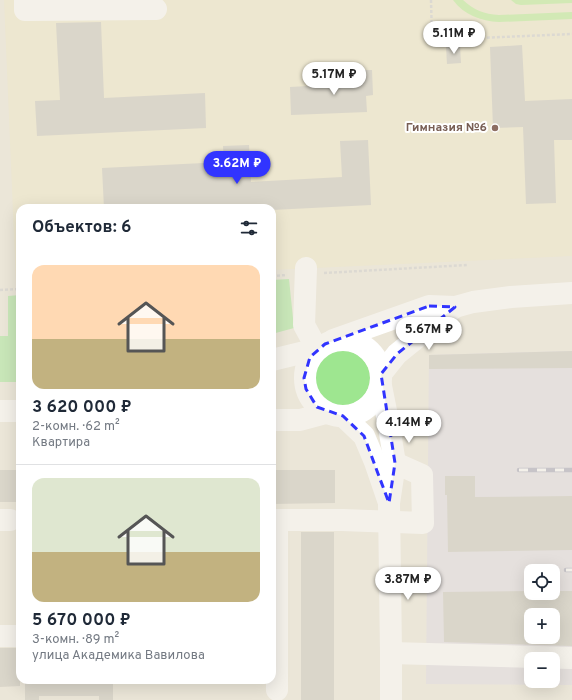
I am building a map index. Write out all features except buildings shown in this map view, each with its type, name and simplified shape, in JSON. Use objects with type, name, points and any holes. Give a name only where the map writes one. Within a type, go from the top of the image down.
[{"type":"street","points":[[24,0],[25,10],[156,9]]},
{"type":"street","points":[[306,271],[304,325],[325,344]]},
{"type":"street","points":[[276,359],[325,344],[429,306],[455,307],[473,302],[511,297],[572,293]]},
{"type":"street","points":[[276,420],[300,420],[334,415],[356,414],[367,408],[376,398],[381,380],[398,354],[455,307]]},
{"type":"street","points":[[389,513],[375,462],[364,436],[334,415],[317,407],[310,398],[306,389],[304,378],[310,357],[325,344],[346,339],[359,343],[370,350],[378,361],[395,463],[389,513],[391,700]]},
{"type":"street","points":[[0,411],[16,411]]},
{"type":"street","points":[[276,520],[342,520],[389,513],[423,523],[422,475],[395,463]]},
{"type":"street","points":[[276,605],[277,690]]},
{"type":"street","points":[[0,636],[16,636]]},
{"type":"street","points":[[391,653],[572,658]]},
{"type":"path","points":[[431,0],[432,40],[572,34]]},
{"type":"path","points":[[276,275],[306,271],[468,265]]},
{"type":"path","points":[[0,290],[16,289]]},
{"type":"highlighted area","points":[[429,306],[455,307],[397,354],[381,374],[395,463],[389,503],[364,436],[343,416],[317,407],[306,389],[304,378],[310,357],[325,344]]},
{"type":"shaded area","points":[[4,0],[572,0],[572,256],[276,270],[276,204],[16,204],[16,284]]},
{"type":"shaded area","points":[[572,351],[572,685],[560,685],[560,652],[524,652],[524,685],[426,684],[429,355]]},
{"type":"green space","points":[[453,0],[463,0],[475,9],[499,15],[572,12],[572,19],[499,22],[479,19],[462,10]]},
{"type":"green space","points":[[511,0],[572,0],[572,3],[521,5],[516,4]]},
{"type":"green space","points":[[289,279],[294,328],[276,333],[276,280]]},
{"type":"green space","points":[[16,295],[16,382],[0,382],[0,336],[8,336],[8,296]]},
{"type":"green space","points":[[342,350],[357,355],[365,363],[370,378],[365,393],[357,401],[342,406],[327,401],[319,393],[314,378],[319,363],[327,355]]},
{"type":"railway","points":[[519,470],[572,470]]},
{"type":"railway","points":[[566,570],[572,570]]},
{"type":"place","name":"Гимназия №6","points":[[495,128]]}]
